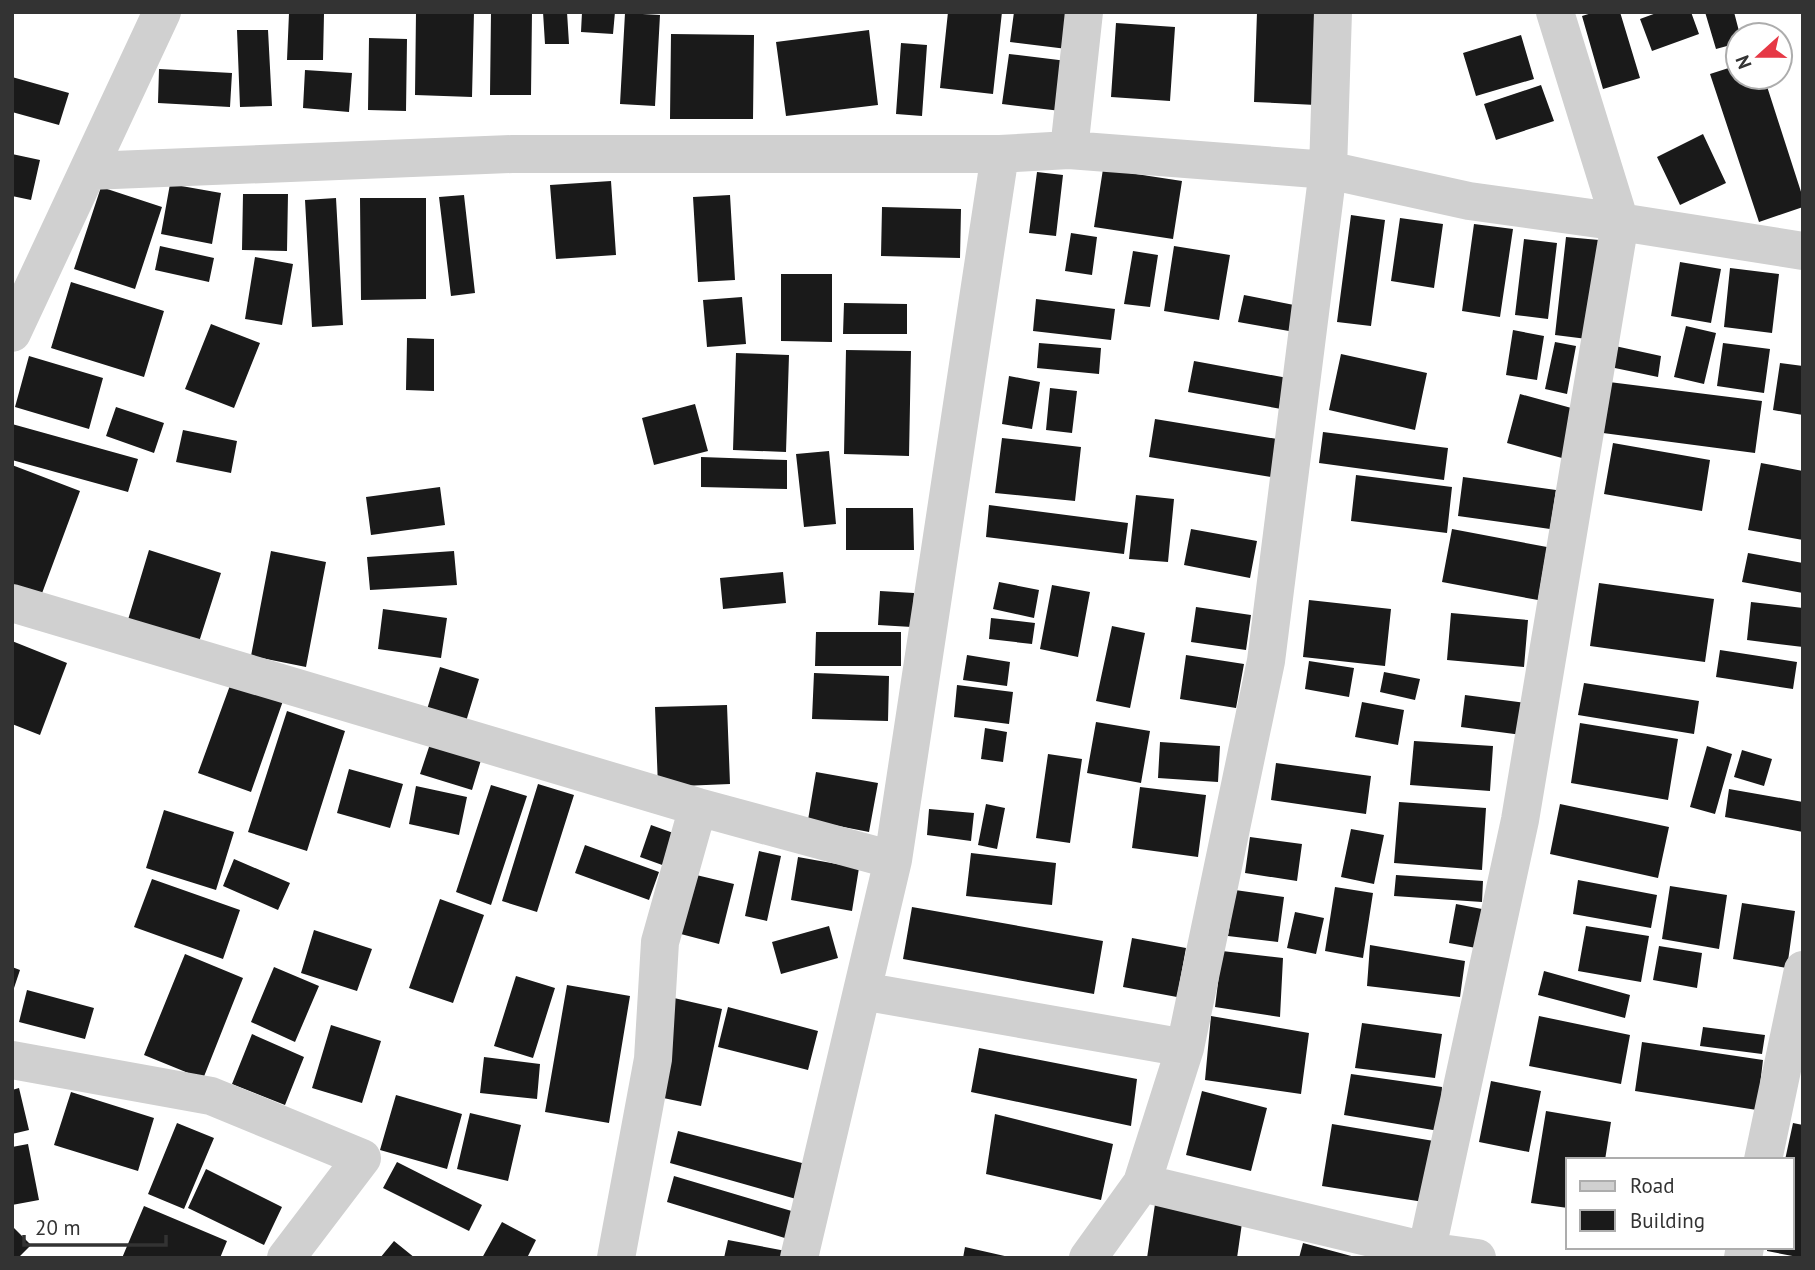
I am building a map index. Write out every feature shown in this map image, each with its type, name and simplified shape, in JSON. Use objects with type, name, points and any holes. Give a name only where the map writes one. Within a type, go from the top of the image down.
[{"type":"street","points":[[12,333],[162,12]]},
{"type":"street","points":[[1069,150],[1084,12]]},
{"type":"street","points":[[1087,1258],[1142,1183],[1185,1048],[1266,661],[1328,170],[1333,12]]},
{"type":"street","points":[[1425,1254],[1520,820],[1620,222],[1555,12]]},
{"type":"street","points":[[89,171],[512,154],[1000,154],[1069,150],[1328,170],[1469,201],[1803,251]]},
{"type":"street","points":[[799,1258],[893,860],[1000,154]]},
{"type":"street","points":[[12,603],[698,807],[893,860]]},
{"type":"street","points":[[617,1258],[653,1059],[660,942],[698,807]]},
{"type":"street","points":[[1763,1158],[1803,970]]},
{"type":"street","points":[[862,991],[1185,1048]]},
{"type":"street","points":[[12,1060],[211,1096],[362,1158],[286,1258]]},
{"type":"street","points":[[1142,1183],[1425,1254],[1477,1258]]},
{"type":"building","points":[[416,12],[474,12],[472,97],[415,95]]},
{"type":"building","points":[[491,12],[532,12],[531,95],[490,95]]},
{"type":"building","points":[[543,12],[567,12],[569,44],[545,44]]},
{"type":"building","points":[[582,12],[615,12],[613,34],[581,32]]},
{"type":"building","points":[[948,12],[1002,12],[993,94],[940,88]]},
{"type":"building","points":[[1014,12],[1072,12],[1067,49],[1010,42]]},
{"type":"building","points":[[1257,12],[1319,12],[1316,105],[1254,102]]},
{"type":"building","points":[[1595,12],[1620,12],[1640,78],[1603,89],[1582,16]]},
{"type":"building","points":[[1659,12],[1691,12],[1699,34],[1652,51],[1640,19]]},
{"type":"building","points":[[1705,12],[1734,12],[1736,21],[1724,21],[1724,47],[1716,49]]},
{"type":"building","points":[[289,13],[324,14],[323,60],[287,60]]},
{"type":"building","points":[[625,13],[660,15],[655,106],[620,104]]},
{"type":"building","points":[[1116,23],[1175,27],[1170,101],[1111,97]]},
{"type":"building","points":[[237,30],[268,30],[272,106],[240,107]]},
{"type":"building","points":[[869,30],[878,105],[786,116],[776,42]]},
{"type":"building","points":[[671,34],[754,35],[753,119],[670,119]]},
{"type":"building","points":[[1521,35],[1534,79],[1476,96],[1463,53]]},
{"type":"building","points":[[369,38],[407,39],[406,111],[368,110]]},
{"type":"building","points":[[901,43],[927,45],[922,116],[896,114]]},
{"type":"building","points":[[1009,54],[1067,61],[1061,111],[1002,104]]},
{"type":"building","points":[[159,69],[232,73],[230,107],[158,103]]},
{"type":"building","points":[[305,70],[352,73],[349,112],[303,108]]},
{"type":"building","points":[[1724,70],[1724,91],[1769,91],[1803,198],[1803,207],[1759,222],[1710,74]]},
{"type":"building","points":[[12,77],[69,93],[59,125],[12,112]]},
{"type":"building","points":[[1541,85],[1554,121],[1496,140],[1484,104]]},
{"type":"building","points":[[1703,134],[1726,183],[1680,205],[1657,157]]},
{"type":"building","points":[[12,154],[40,160],[31,200],[12,196]]},
{"type":"building","points":[[1103,169],[1182,181],[1173,239],[1094,227]]},
{"type":"building","points":[[1037,172],[1063,175],[1056,236],[1029,233]]},
{"type":"building","points":[[611,181],[616,255],[556,259],[550,185]]},
{"type":"building","points":[[170,184],[221,193],[212,244],[161,234]]},
{"type":"building","points":[[101,187],[162,207],[135,289],[74,269]]},
{"type":"building","points":[[243,194],[288,194],[287,251],[242,250]]},
{"type":"building","points":[[464,195],[475,293],[451,296],[439,197]]},
{"type":"building","points":[[730,195],[735,280],[698,282],[693,197]]},
{"type":"building","points":[[336,198],[343,325],[312,327],[305,200]]},
{"type":"building","points":[[360,198],[426,198],[426,299],[361,300]]},
{"type":"building","points":[[882,207],[961,209],[960,258],[881,256]]},
{"type":"building","points":[[1351,215],[1385,220],[1371,326],[1337,322]]},
{"type":"building","points":[[1400,218],[1443,224],[1434,288],[1391,281]]},
{"type":"building","points":[[1474,224],[1513,229],[1500,317],[1462,311]]},
{"type":"building","points":[[1071,233],[1097,237],[1092,275],[1065,271]]},
{"type":"building","points":[[1566,237],[1599,240],[1587,339],[1555,335]]},
{"type":"building","points":[[1524,239],[1557,243],[1548,319],[1515,315]]},
{"type":"building","points":[[160,246],[214,258],[209,282],[155,270]]},
{"type":"building","points":[[1174,246],[1230,255],[1219,320],[1164,311]]},
{"type":"building","points":[[1133,251],[1158,255],[1150,307],[1124,304]]},
{"type":"building","points":[[255,257],[293,264],[282,325],[245,319]]},
{"type":"building","points":[[1680,262],[1721,269],[1711,323],[1671,316]]},
{"type":"building","points":[[1730,268],[1779,274],[1772,333],[1724,327]]},
{"type":"building","points":[[781,274],[832,274],[832,342],[781,341]]},
{"type":"building","points":[[71,282],[164,311],[144,377],[51,348]]},
{"type":"building","points":[[1244,295],[1294,305],[1289,331],[1238,322]]},
{"type":"building","points":[[742,297],[746,344],[707,347],[703,300]]},
{"type":"building","points":[[1036,299],[1115,309],[1111,340],[1033,331]]},
{"type":"building","points":[[844,303],[907,304],[907,334],[843,334]]},
{"type":"building","points":[[211,324],[260,343],[234,408],[185,389]]},
{"type":"building","points":[[1686,326],[1716,333],[1704,384],[1674,377]]},
{"type":"building","points":[[1513,330],[1544,336],[1537,380],[1506,375]]},
{"type":"building","points":[[407,338],[434,339],[434,391],[406,390]]},
{"type":"building","points":[[1555,342],[1576,346],[1567,394],[1545,389]]},
{"type":"building","points":[[1039,343],[1101,348],[1099,374],[1037,368]]},
{"type":"building","points":[[1723,343],[1770,349],[1764,393],[1717,386]]},
{"type":"building","points":[[1615,346],[1661,356],[1658,377],[1610,367]]},
{"type":"building","points":[[846,350],[911,351],[909,456],[844,454]]},
{"type":"building","points":[[736,353],[789,355],[786,452],[733,450]]},
{"type":"building","points":[[1341,354],[1427,373],[1415,430],[1329,410]]},
{"type":"building","points":[[29,356],[103,378],[89,429],[15,407]]},
{"type":"building","points":[[1194,361],[1293,379],[1287,410],[1188,392]]},
{"type":"building","points":[[1780,363],[1803,366],[1803,415],[1773,410]]},
{"type":"building","points":[[1009,376],[1040,382],[1032,429],[1002,424]]},
{"type":"building","points":[[1609,382],[1762,401],[1755,453],[1603,433]]},
{"type":"building","points":[[1050,388],[1077,391],[1072,433],[1046,430]]},
{"type":"building","points":[[1520,394],[1575,409],[1562,458],[1507,443]]},
{"type":"building","points":[[695,404],[708,451],[654,465],[642,418]]},
{"type":"building","points":[[116,407],[164,423],[154,453],[106,436]]},
{"type":"building","points":[[1155,419],[1277,439],[1271,477],[1149,457]]},
{"type":"building","points":[[12,424],[138,459],[128,492],[12,460]]},
{"type":"building","points":[[183,430],[237,441],[231,473],[176,462]]},
{"type":"building","points":[[1323,432],[1448,448],[1444,480],[1319,463]]},
{"type":"building","points":[[1002,438],[1081,447],[1075,501],[995,493]]},
{"type":"building","points":[[1613,443],[1710,460],[1702,511],[1604,494]]},
{"type":"building","points":[[829,451],[836,524],[804,527],[796,454]]},
{"type":"building","points":[[701,457],[787,460],[787,489],[701,487]]},
{"type":"building","points":[[1761,463],[1803,471],[1803,540],[1748,530]]},
{"type":"building","points":[[12,465],[80,491],[41,596],[12,585]]},
{"type":"building","points":[[1356,475],[1452,487],[1447,533],[1351,521]]},
{"type":"building","points":[[1463,477],[1556,490],[1550,529],[1458,516]]},
{"type":"building","points":[[440,487],[445,525],[371,535],[366,497]]},
{"type":"building","points":[[1136,495],[1174,499],[1168,562],[1129,559]]},
{"type":"building","points":[[989,505],[1128,523],[1124,554],[986,537]]},
{"type":"building","points":[[846,508],[913,508],[914,550],[846,550]]},
{"type":"building","points":[[1191,529],[1257,541],[1250,578],[1184,565]]},
{"type":"building","points":[[1452,529],[1547,547],[1538,600],[1442,582]]},
{"type":"building","points":[[149,550],[221,573],[198,645],[127,623]]},
{"type":"building","points":[[271,551],[326,562],[306,667],[251,656]]},
{"type":"building","points":[[454,551],[457,585],[370,590],[367,557]]},
{"type":"building","points":[[1748,553],[1803,563],[1803,593],[1742,582]]},
{"type":"building","points":[[783,572],[786,603],[723,609],[720,578]]},
{"type":"building","points":[[999,582],[1039,590],[1034,618],[993,609]]},
{"type":"building","points":[[1599,583],[1714,599],[1705,662],[1590,646]]},
{"type":"building","points":[[1052,585],[1090,592],[1078,657],[1040,649]]},
{"type":"building","points":[[880,591],[914,593],[912,627],[878,625]]},
{"type":"building","points":[[1309,600],[1391,609],[1385,666],[1303,657]]},
{"type":"building","points":[[1751,602],[1803,608],[1803,647],[1747,640]]},
{"type":"building","points":[[1196,607],[1251,615],[1246,650],[1191,642]]},
{"type":"building","points":[[383,609],[447,618],[441,658],[378,649]]},
{"type":"building","points":[[1451,613],[1528,620],[1524,667],[1447,660]]},
{"type":"building","points":[[991,618],[1035,623],[1032,644],[989,639]]},
{"type":"building","points":[[1112,626],[1145,633],[1130,708],[1096,701]]},
{"type":"building","points":[[816,632],[901,632],[901,666],[815,666]]},
{"type":"building","points":[[12,641],[67,663],[40,735],[12,724]]},
{"type":"building","points":[[1720,650],[1797,662],[1793,689],[1716,677]]},
{"type":"building","points":[[967,655],[1010,662],[1007,686],[963,680]]},
{"type":"building","points":[[1186,655],[1244,664],[1236,708],[1180,699]]},
{"type":"building","points":[[1309,661],[1354,668],[1349,697],[1305,689]]},
{"type":"building","points":[[440,667],[479,679],[464,728],[425,716]]},
{"type":"building","points":[[1384,672],[1420,679],[1415,700],[1380,692]]},
{"type":"building","points":[[814,673],[889,676],[888,721],[812,719]]},
{"type":"building","points":[[232,680],[284,698],[251,792],[198,773]]},
{"type":"building","points":[[1584,683],[1699,701],[1694,734],[1578,715]]},
{"type":"building","points":[[957,685],[1013,692],[1009,724],[954,717]]},
{"type":"building","points":[[1465,695],[1526,703],[1522,735],[1461,727]]},
{"type":"building","points":[[1362,702],[1404,710],[1398,745],[1355,737]]},
{"type":"building","points":[[727,705],[730,784],[658,787],[655,707]]},
{"type":"building","points":[[287,711],[345,731],[307,851],[248,832]]},
{"type":"building","points":[[1096,722],[1150,731],[1141,783],[1087,773]]},
{"type":"building","points":[[1580,723],[1678,739],[1668,800],[1571,783]]},
{"type":"building","points":[[985,728],[1007,732],[1003,762],[981,759]]},
{"type":"building","points":[[1414,741],[1493,746],[1490,791],[1410,785]]},
{"type":"building","points":[[1160,742],[1220,746],[1218,782],[1158,778]]},
{"type":"building","points":[[430,744],[481,760],[472,790],[420,774]]},
{"type":"building","points":[[1707,746],[1732,754],[1715,814],[1690,807]]},
{"type":"building","points":[[1742,750],[1772,759],[1764,786],[1734,777]]},
{"type":"building","points":[[1048,754],[1082,759],[1070,843],[1036,838]]},
{"type":"building","points":[[1276,763],[1371,776],[1366,814],[1271,800]]},
{"type":"building","points":[[349,769],[403,784],[390,828],[337,813]]},
{"type":"building","points":[[816,772],[878,783],[869,832],[808,820]]},
{"type":"building","points":[[538,784],[574,795],[537,912],[502,901]]},
{"type":"building","points":[[491,785],[527,796],[491,905],[456,892]]},
{"type":"building","points":[[416,786],[467,797],[459,835],[409,824]]},
{"type":"building","points":[[1140,787],[1206,795],[1198,857],[1132,848]]},
{"type":"building","points":[[1729,789],[1803,802],[1803,832],[1725,817]]},
{"type":"building","points":[[1399,802],[1486,808],[1482,870],[1394,863]]},
{"type":"building","points":[[986,804],[1005,808],[997,849],[978,845]]},
{"type":"building","points":[[1560,804],[1669,827],[1658,878],[1550,854]]},
{"type":"building","points":[[929,809],[974,813],[971,841],[927,835]]},
{"type":"building","points":[[164,810],[234,832],[216,890],[146,868]]},
{"type":"building","points":[[651,825],[676,834],[665,866],[640,857]]},
{"type":"building","points":[[1351,829],[1384,835],[1374,884],[1341,877]]},
{"type":"building","points":[[1250,837],[1302,844],[1297,881],[1245,873]]},
{"type":"building","points":[[585,845],[659,872],[649,900],[575,873]]},
{"type":"building","points":[[759,851],[781,856],[767,921],[745,916]]},
{"type":"building","points":[[971,853],[1056,863],[1052,905],[966,896]]},
{"type":"building","points":[[798,857],[859,868],[852,911],[791,900]]},
{"type":"building","points":[[234,859],[290,883],[278,910],[223,886]]},
{"type":"building","points":[[692,874],[734,884],[719,944],[677,933]]},
{"type":"building","points":[[1396,875],[1483,881],[1482,902],[1394,896]]},
{"type":"building","points":[[152,879],[240,910],[223,959],[134,927]]},
{"type":"building","points":[[1578,880],[1657,895],[1651,928],[1573,914]]},
{"type":"building","points":[[1670,886],[1727,895],[1719,949],[1662,939]]},
{"type":"building","points":[[1335,887],[1373,893],[1363,958],[1325,951]]},
{"type":"building","points":[[1235,890],[1284,897],[1278,942],[1228,936]]},
{"type":"building","points":[[440,899],[484,915],[453,1003],[409,988]]},
{"type":"building","points":[[1742,903],[1795,911],[1787,968],[1733,959]]},
{"type":"building","points":[[1456,904],[1482,909],[1476,948],[1449,943]]},
{"type":"building","points":[[912,907],[1103,941],[1094,994],[903,959]]},
{"type":"building","points":[[1295,912],[1324,918],[1316,954],[1287,948]]},
{"type":"building","points":[[829,926],[838,958],[781,974],[772,942]]},
{"type":"building","points":[[1586,926],[1649,936],[1641,982],[1578,971]]},
{"type":"building","points":[[314,930],[372,949],[357,991],[301,973]]},
{"type":"building","points":[[1132,938],[1186,948],[1177,997],[1123,987]]},
{"type":"building","points":[[1370,945],[1465,961],[1460,997],[1367,986]]},
{"type":"building","points":[[1659,946],[1702,953],[1697,988],[1653,980]]},
{"type":"building","points":[[1222,951],[1283,958],[1280,1017],[1215,1007]]},
{"type":"building","points":[[185,954],[243,978],[203,1079],[144,1055]]},
{"type":"building","points":[[12,967],[20,970],[13,991],[12,991]]},
{"type":"building","points":[[274,967],[319,986],[295,1042],[251,1022]]},
{"type":"building","points":[[1544,971],[1630,995],[1625,1018],[1538,995]]},
{"type":"building","points":[[516,976],[555,988],[533,1058],[494,1046]]},
{"type":"building","points":[[567,985],[630,996],[609,1123],[545,1112]]},
{"type":"building","points":[[27,990],[94,1008],[85,1039],[19,1022]]},
{"type":"building","points":[[674,998],[722,1009],[701,1106],[654,1096]]},
{"type":"building","points":[[728,1007],[818,1031],[808,1070],[718,1047]]},
{"type":"building","points":[[1211,1016],[1309,1033],[1301,1094],[1205,1080]]},
{"type":"building","points":[[1539,1016],[1630,1035],[1621,1084],[1529,1066]]},
{"type":"building","points":[[1362,1023],[1442,1034],[1435,1078],[1355,1068]]},
{"type":"building","points":[[331,1025],[381,1041],[362,1103],[312,1088]]},
{"type":"building","points":[[1703,1027],[1765,1035],[1762,1054],[1700,1046]]},
{"type":"building","points":[[252,1034],[304,1057],[285,1105],[232,1084]]},
{"type":"building","points":[[1642,1042],[1763,1060],[1757,1110],[1635,1091]]},
{"type":"building","points":[[979,1048],[1137,1079],[1131,1126],[971,1092]]},
{"type":"building","points":[[484,1057],[540,1064],[537,1099],[480,1093]]},
{"type":"building","points":[[1351,1074],[1442,1087],[1439,1131],[1344,1115]]},
{"type":"building","points":[[1491,1081],[1541,1091],[1529,1152],[1479,1142]]},
{"type":"building","points":[[19,1088],[29,1130],[12,1134],[12,1090]]},
{"type":"building","points":[[1202,1091],[1267,1108],[1251,1171],[1186,1155]]},
{"type":"building","points":[[71,1092],[154,1118],[138,1171],[54,1145]]},
{"type":"building","points":[[396,1095],[462,1114],[447,1169],[380,1150]]},
{"type":"building","points":[[1546,1111],[1611,1122],[1605,1158],[1566,1158],[1566,1208],[1531,1203]]},
{"type":"building","points":[[470,1113],[521,1125],[508,1181],[457,1169]]},
{"type":"building","points":[[995,1114],[1113,1144],[1101,1200],[986,1174]]},
{"type":"building","points":[[177,1123],[214,1138],[184,1209],[148,1194]]},
{"type":"building","points":[[1793,1123],[1803,1125],[1803,1258],[1767,1251],[1794,1249],[1794,1158],[1785,1158]]},
{"type":"building","points":[[1332,1124],[1440,1142],[1430,1203],[1322,1186]]},
{"type":"building","points":[[678,1131],[802,1163],[796,1199],[670,1163]]},
{"type":"building","points":[[28,1144],[39,1200],[12,1205],[12,1147]]},
{"type":"building","points":[[397,1162],[482,1205],[469,1231],[383,1188]]},
{"type":"building","points":[[206,1169],[282,1207],[264,1245],[188,1208]]},
{"type":"building","points":[[674,1176],[795,1212],[788,1239],[667,1202]]},
{"type":"building","points":[[1155,1204],[1243,1216],[1237,1258],[1147,1258]]},
{"type":"building","points":[[144,1206],[227,1241],[220,1258],[122,1258]]},
{"type":"building","points":[[502,1222],[536,1240],[527,1258],[482,1258]]},
{"type":"building","points":[[12,1226],[31,1245],[18,1258],[12,1258]]},
{"type":"building","points":[[728,1240],[786,1251],[785,1258],[724,1258]]},
{"type":"building","points":[[394,1241],[415,1258],[380,1258]]},
{"type":"building","points":[[1303,1243],[1355,1257],[1355,1258],[1299,1258]]},
{"type":"building","points":[[965,1247],[1009,1257],[1009,1258],[963,1258]]}]
